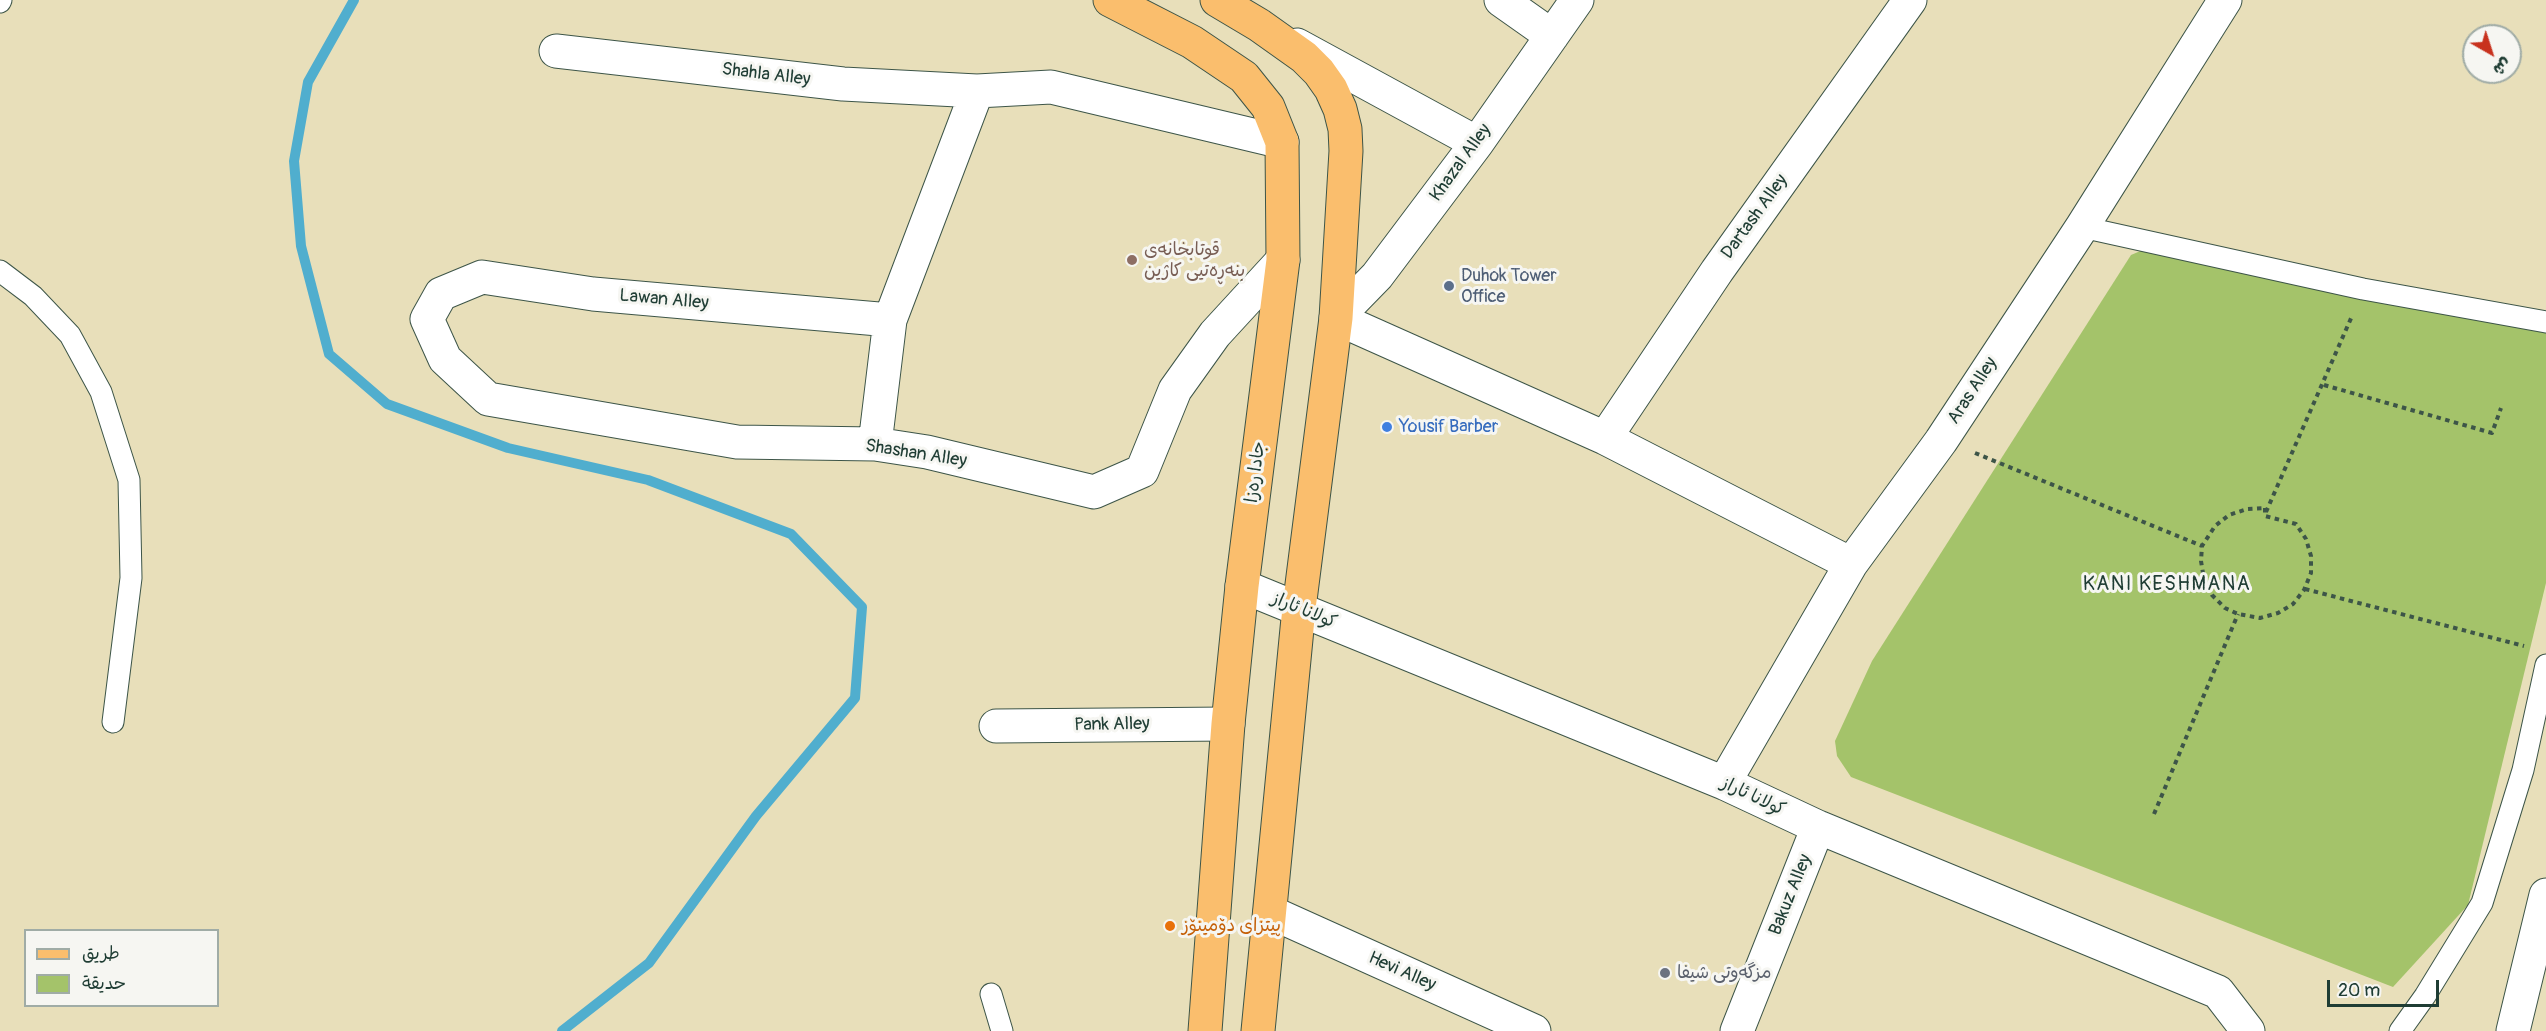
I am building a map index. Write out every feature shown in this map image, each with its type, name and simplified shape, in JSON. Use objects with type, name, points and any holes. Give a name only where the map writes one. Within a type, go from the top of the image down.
[{"type":"main road","name":"جادا ره‌زا","points":[[1110,0],[1192,42],[1244,77],[1268,107],[1282,142],[1283,260],[1242,586],[1228,724],[1205,1031]]},
{"type":"main road","points":[[1217,0],[1304,57],[1319,72],[1331,89],[1340,109],[1345,129],[1346,151],[1336,318],[1299,608],[1258,1031]]},
{"type":"street","points":[[1501,0],[1552,36]]},
{"type":"street","name":"Khazal Alley","points":[[1336,318],[1377,276],[1477,143],[1577,0]]},
{"type":"street","name":"Dartash Alley","points":[[1605,438],[1717,271],[1910,0]]},
{"type":"street","name":"Aras Alley","points":[[1724,783],[1851,564],[1941,441],[2082,227],[2225,0]]},
{"type":"street","points":[[1252,21],[1477,143]]},
{"type":"street","name":"Shahla Alley","points":[[556,51],[843,84],[977,91],[1051,87],[1282,142]]},
{"type":"street","points":[[875,444],[890,320],[977,91]]},
{"type":"street","name":"Shashan Alley","points":[[441,294],[427,319],[445,359],[488,399],[737,442],[875,444],[927,452],[1094,492],[1142,471],[1175,390],[1215,333],[1283,260]]},
{"type":"street","name":"Lawan Alley","points":[[441,294],[482,277],[593,294],[890,320]]},
{"type":"street","points":[[1336,318],[1605,438],[1851,564]]},
{"type":"street","name":"کولانا ئاراز","points":[[1242,586],[1724,783],[1818,827],[2218,992],[2248,1031]]},
{"type":"street","name":"Pank Alley","points":[[996,726],[1228,724]]},
{"type":"street","name":"Bakuz Alley","points":[[1737,1031],[1818,827]]},
{"type":"street","points":[[2513,1031],[2546,895]]},
{"type":"street","name":"Hevi Alley","points":[[1270,912],[1534,1031]]},
{"type":"lane","points":[[2082,227],[2363,289],[2546,322]]},
{"type":"lane","points":[[0,271],[33,296],[70,335],[101,392],[129,480],[131,578],[113,722]]},
{"type":"lane","points":[[2400,1031],[2425,996],[2482,903],[2523,770],[2540,657]]},
{"type":"lane","points":[[991,994],[1002,1031]]},
{"type":"path","points":[[2265,516],[2324,385],[2363,289]]},
{"type":"path","points":[[2324,385],[2492,433],[2501,408]]},
{"type":"path","points":[[1941,441],[1999,462],[2202,546]]},
{"type":"path","points":[[2247,508],[2265,508],[2265,516],[2296,524],[2306,539],[2311,556],[2311,573],[2304,589],[2293,604],[2278,614],[2260,618],[2238,614],[2225,608],[2212,595],[2204,579],[2202,546],[2215,526],[2229,515],[2247,508]]},
{"type":"path","points":[[2304,589],[2540,657]]},
{"type":"path","points":[[2154,814],[2238,614]]},
{"type":"green space","points":[[2152,246],[2546,330],[2546,583],[2468,905],[2393,987],[1851,777],[1837,756],[1835,741],[1872,661],[2131,255]]},
{"type":"waterway","points":[[354,0],[308,82],[294,161],[301,246],[329,354],[387,404],[508,448],[648,480],[791,534],[862,607],[855,698],[756,816],[649,963],[562,1031]]},
{"type":"place","name":"قوتابخانەی بنەڕەتیی کاژین","points":[[1132,260]]},
{"type":"place","name":"Duhok Tower Office","points":[[1449,286]]},
{"type":"place","name":"Yousif Barber","points":[[1387,427]]},
{"type":"place","name":"پیتزای دۆمینۆز","points":[[1170,926]]},
{"type":"place","name":"مزگەوتی شیفا","points":[[1665,973]]},
{"type":"district","name":"KANI KESHMANA","points":[[2167,585]]}]
